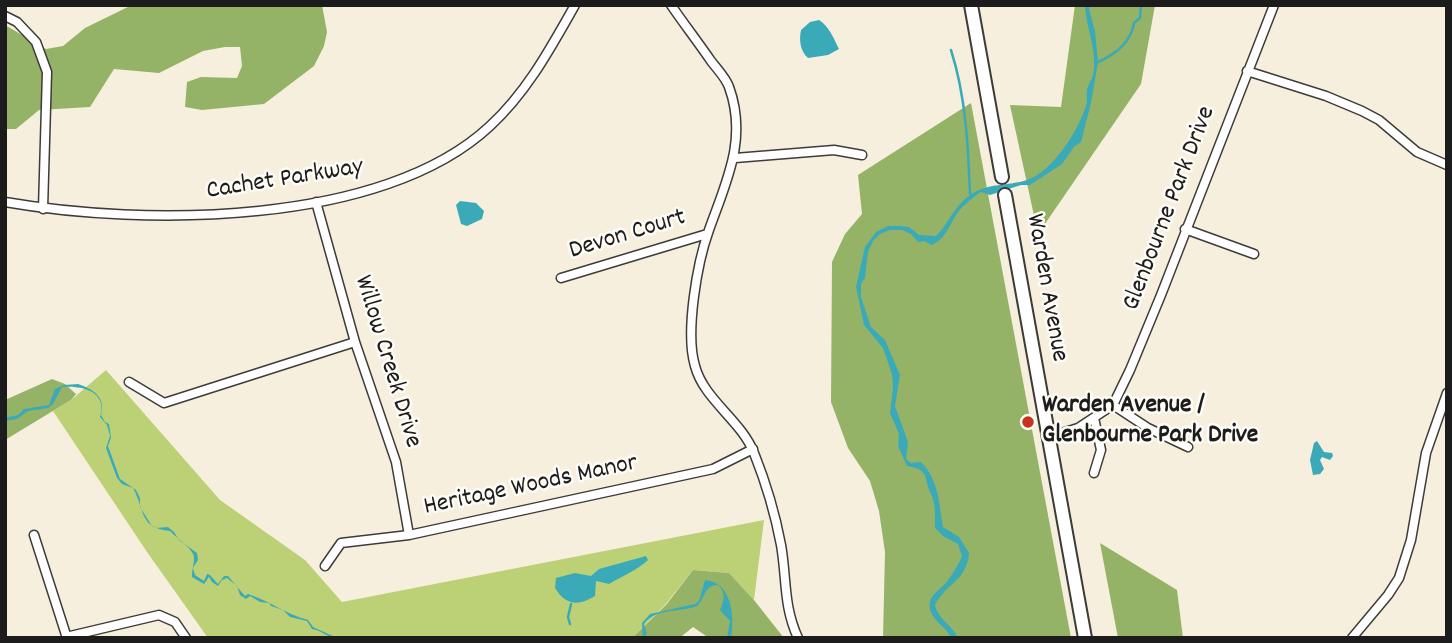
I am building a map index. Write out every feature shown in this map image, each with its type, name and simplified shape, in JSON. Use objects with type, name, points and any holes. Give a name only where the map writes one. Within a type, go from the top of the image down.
[{"type":"main road","points":[[971,5],[1002,177]]},
{"type":"main road","name":"Warden Avenue","points":[[1005,195],[1085,638]]},
{"type":"street","name":"Cachet Parkway","points":[[5,202],[105,215],[179,216],[236,213],[316,202],[377,188],[437,164],[489,128],[524,90],[575,5]]},
{"type":"street","points":[[671,5],[729,85],[736,112],[735,158],[708,234],[699,270],[691,326],[695,367],[708,391],[731,417],[753,449],[771,498],[781,547],[788,616],[798,638]]},
{"type":"street","name":"Glenbourne Park Drive","points":[[1113,405],[1161,295],[1274,5]]},
{"type":"street","points":[[5,16],[17,22],[36,42],[47,72],[43,209]]},
{"type":"street","points":[[1247,71],[1362,111],[1379,120],[1417,152],[1447,165]]},
{"type":"street","points":[[735,158],[834,150],[862,155]]},
{"type":"street","name":"Willow Creek Drive","points":[[316,202],[355,342],[396,462],[409,535]]},
{"type":"street","points":[[1185,229],[1254,254]]},
{"type":"street","name":"Devon Court","points":[[561,278],[708,234]]},
{"type":"street","points":[[129,382],[164,402],[355,342]]},
{"type":"street","points":[[1352,638],[1399,578],[1411,540],[1426,453],[1444,412],[1447,393]]},
{"type":"street","points":[[1049,437],[1069,433],[1113,405],[1148,428],[1188,447]]},
{"type":"street","points":[[1094,418],[1101,450],[1094,473]]},
{"type":"street","name":"Heritage Woods Manor","points":[[326,566],[341,543],[409,535],[713,469],[753,449]]},
{"type":"street","points":[[34,535],[66,637],[159,615],[175,622],[186,638]]},
{"type":"green space","points":[[132,5],[322,5],[327,32],[324,46],[314,66],[264,104],[202,110],[185,107],[187,82],[201,77],[237,78],[242,66],[240,47],[225,47],[203,51],[159,73],[114,69],[90,107],[39,110],[16,129],[5,129],[5,25],[46,49],[63,46],[85,28]]},
{"type":"green space","points":[[1075,5],[1155,5],[1141,84],[1038,234],[1010,105],[1061,107]]},
{"type":"green space","points":[[971,103],[1071,638],[883,638],[885,552],[879,511],[870,481],[848,448],[831,402],[832,262],[845,234],[862,214],[858,175]]},
{"type":"green space","points":[[106,370],[220,500],[305,560],[342,602],[764,520],[754,600],[729,573],[693,570],[665,605],[632,638],[208,638],[53,411],[71,400]]},
{"type":"green space","points":[[52,379],[65,384],[76,394],[71,400],[5,440],[5,400]]},
{"type":"green space","points":[[1100,543],[1177,590],[1183,638],[1118,638]]},
{"type":"green space","points":[[693,570],[729,573],[784,638],[709,638],[693,627],[683,638],[632,638],[666,605]]},
{"type":"water","points":[[1085,5],[1090,5],[1098,62],[1081,142],[1062,164],[1030,185],[1021,185],[990,195],[981,192],[978,194],[958,212],[936,243],[931,245],[925,241],[918,242],[911,234],[902,230],[890,230],[880,234],[868,252],[865,278],[861,284],[861,297],[871,327],[885,340],[900,375],[895,406],[908,442],[906,459],[911,463],[921,462],[927,469],[937,493],[943,527],[959,537],[969,553],[964,570],[935,605],[958,638],[951,638],[933,616],[930,601],[950,578],[962,556],[958,544],[935,528],[934,502],[925,476],[920,470],[907,466],[898,446],[899,434],[890,413],[892,374],[883,348],[864,325],[856,287],[865,247],[876,232],[888,226],[899,226],[909,227],[919,235],[936,236],[960,204],[976,191],[1027,180],[1055,159],[1071,138],[1082,116],[1093,75],[1093,49]]},
{"type":"water","points":[[819,20],[828,29],[839,49],[828,55],[808,58],[801,45],[801,30],[810,22]]},
{"type":"water","points":[[460,201],[476,203],[484,211],[482,219],[467,226],[461,224],[456,205]]},
{"type":"water","points":[[78,384],[89,388],[97,395],[100,399],[102,408],[97,396],[92,392],[78,387],[62,387],[48,408],[28,411],[17,419],[5,421],[5,418],[18,415],[24,409],[49,405],[55,389],[64,385]]},
{"type":"water","points":[[102,408],[101,415],[109,424],[111,438],[108,446],[120,479],[136,490],[140,505],[133,488],[122,484],[117,478],[106,448],[110,436],[107,425],[100,417]]},
{"type":"water","points":[[1317,441],[1324,452],[1332,453],[1333,456],[1330,460],[1322,457],[1320,460],[1324,469],[1320,474],[1313,475],[1310,460],[1314,443]]},
{"type":"water","points":[[168,527],[178,538],[170,531],[157,528]]},
{"type":"water","points":[[184,544],[197,553],[198,560],[193,568],[195,575],[204,581],[207,574],[210,575],[218,584],[224,576],[228,576],[235,585],[227,578],[218,586],[209,577],[204,584],[192,577],[194,555]]},
{"type":"water","points":[[646,556],[648,560],[635,570],[609,584],[596,581],[595,596],[584,601],[568,601],[555,588],[556,578],[575,573],[591,576],[599,569]]},
{"type":"water","points":[[705,580],[714,582],[721,587],[730,602],[731,638],[727,638],[730,621],[720,610],[723,597],[718,585],[708,589],[697,606],[662,613],[649,619],[644,624],[647,634],[643,638],[642,623],[650,614],[695,604],[699,601]]},
{"type":"water","points":[[237,587],[245,596],[248,594],[264,600],[308,620],[313,627],[337,638],[312,629],[307,621],[290,617],[269,603],[260,602],[250,596],[246,599],[240,595]]},
{"type":"waterway","points":[[1098,62],[1126,42],[1134,23],[1140,18],[1141,5]]},
{"type":"waterway","points":[[951,50],[963,103],[970,194]]},
{"type":"waterway","points":[[570,624],[568,617],[571,604]]},
{"type":"place","name":"Warden Avenue / Glenbourne Park Drive","points":[[1028,422]]}]
